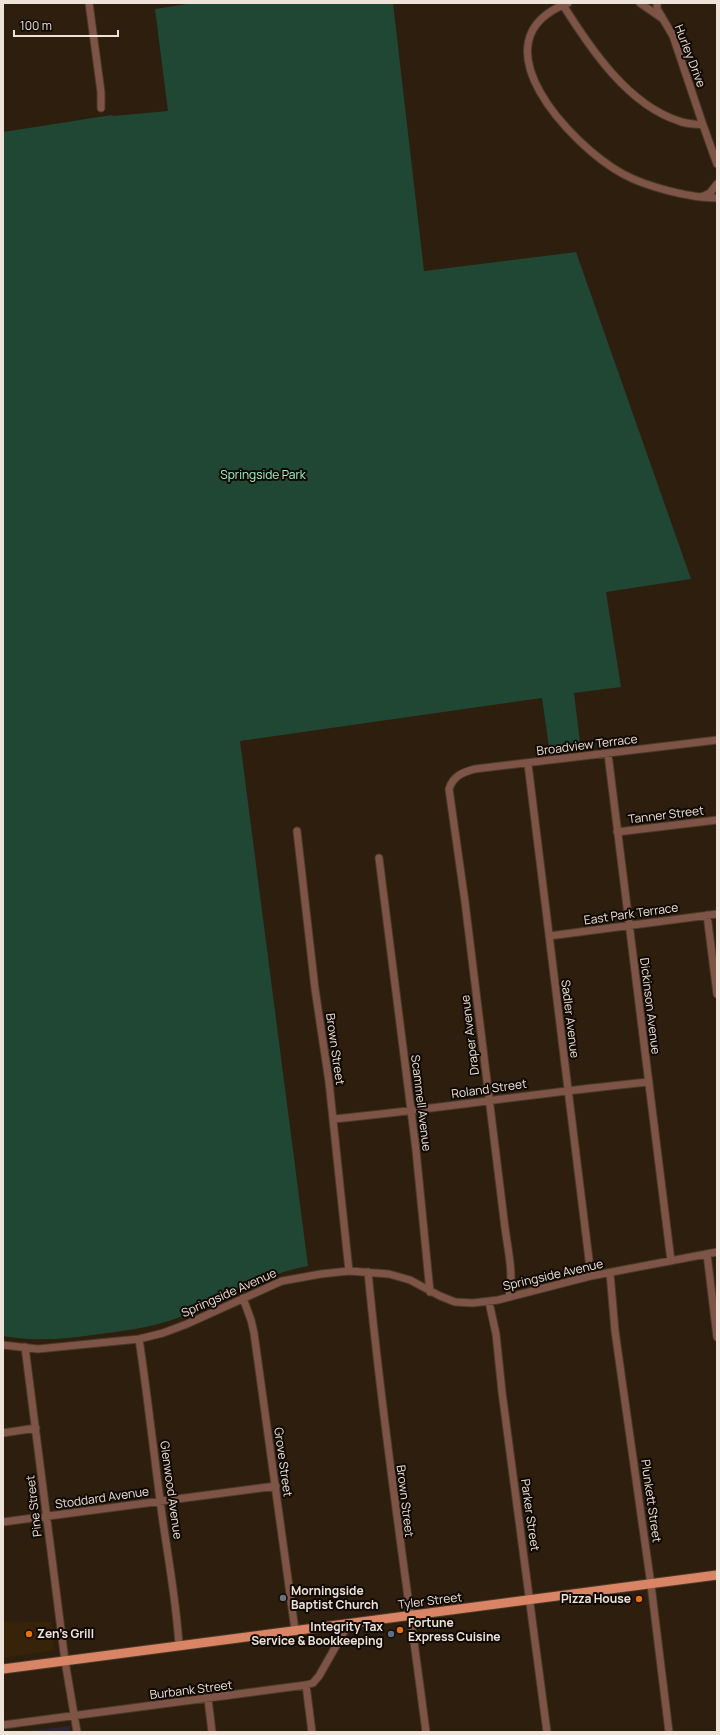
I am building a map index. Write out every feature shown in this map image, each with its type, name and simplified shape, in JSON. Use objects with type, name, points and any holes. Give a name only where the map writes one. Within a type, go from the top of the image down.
[{"type":"main road","name":"Tyler Street","points":[[3,1669],[294,1630],[651,1585],[717,1575]]},
{"type":"street","points":[[89,3],[101,92],[101,108]]},
{"type":"street","name":"Hurley Drive","points":[[640,3],[663,19]]},
{"type":"street","name":"Hurley Drive","points":[[657,3],[658,9],[673,36],[717,164]]},
{"type":"street","points":[[703,125],[679,122],[658,112],[635,96],[618,80],[593,48],[566,4],[551,10],[533,29],[528,44],[527,64],[541,95],[567,129],[591,153],[624,174],[662,188],[700,198],[717,198]]},
{"type":"street","points":[[700,198],[710,193],[717,184]]},
{"type":"street","name":"Broadview Terrace","points":[[460,774],[481,768],[528,764],[717,740]]},
{"type":"street","name":"Dickinson Avenue","points":[[608,754],[671,1261]]},
{"type":"street","name":"Sadler Avenue","points":[[528,764],[591,1276]]},
{"type":"street","name":"Draper Avenue","points":[[460,774],[452,782],[449,789],[465,902],[510,1261],[512,1279],[509,1297]]},
{"type":"street","name":"Tanner Street","points":[[617,832],[717,820]]},
{"type":"street","name":"Brown Street","points":[[297,831],[307,925],[333,1119],[349,1271]]},
{"type":"street","name":"Scammell Avenue","points":[[379,858],[425,1227],[430,1292]]},
{"type":"street","name":"East Park Terrace","points":[[549,936],[717,914]]},
{"type":"street","points":[[707,915],[717,994]]},
{"type":"street","name":"Roland Street","points":[[333,1119],[411,1111],[568,1090],[649,1082]]},
{"type":"street","name":"Springside Avenue","points":[[3,1344],[38,1349],[139,1339],[163,1333],[187,1324],[282,1281],[321,1274],[349,1271],[389,1274],[410,1280],[430,1292],[455,1302],[473,1304],[489,1302],[591,1276],[717,1252]]},
{"type":"street","points":[[707,1254],[717,1337]]},
{"type":"street","name":"Brown Street","points":[[368,1272],[381,1394],[426,1732]]},
{"type":"street","name":"Plunkett Street","points":[[610,1273],[615,1331],[651,1585],[669,1732]]},
{"type":"street","name":"Grove Street","points":[[243,1298],[254,1333],[276,1486],[294,1630]]},
{"type":"street","name":"Parker Street","points":[[489,1302],[496,1334],[502,1392],[547,1732]]},
{"type":"street","name":"Glenwood Avenue","points":[[139,1339],[177,1617],[179,1645]]},
{"type":"street","name":"Pine Street","points":[[25,1347],[65,1661],[77,1732]]},
{"type":"street","points":[[3,1433],[36,1428]]},
{"type":"street","name":"Stoddard Avenue","points":[[3,1522],[276,1486]]},
{"type":"street","points":[[312,1732],[306,1685],[314,1682],[319,1676],[349,1623]]},
{"type":"street","name":"Burbank Street","points":[[3,1725],[306,1685]]},
{"type":"street","points":[[208,1699],[212,1732]]},
{"type":"shaded area","points":[[3,1621],[51,1622],[55,1650],[3,1658]]},
{"type":"shaded area","points":[[70,1726],[70,1732],[21,1732]]},
{"type":"green space","name":"Springside Park","points":[[194,3],[393,3],[424,271],[576,252],[691,579],[606,592],[621,687],[574,693],[581,750],[550,754],[542,698],[240,741],[308,1266],[277,1274],[181,1317],[147,1327],[52,1339],[15,1338],[3,1336],[3,132],[112,115],[168,111],[155,9]]},
{"type":"place","name":"Morningside Baptist Church","points":[[283,1598]]},
{"type":"place","name":"Pizza House","points":[[639,1599]]},
{"type":"place","name":"Fortune Express Cuisine","points":[[400,1630]]},
{"type":"place","name":"Zen's Grill","points":[[29,1634]]},
{"type":"place","name":"Integrity Tax Service & Bookkeeping","points":[[391,1634]]}]
